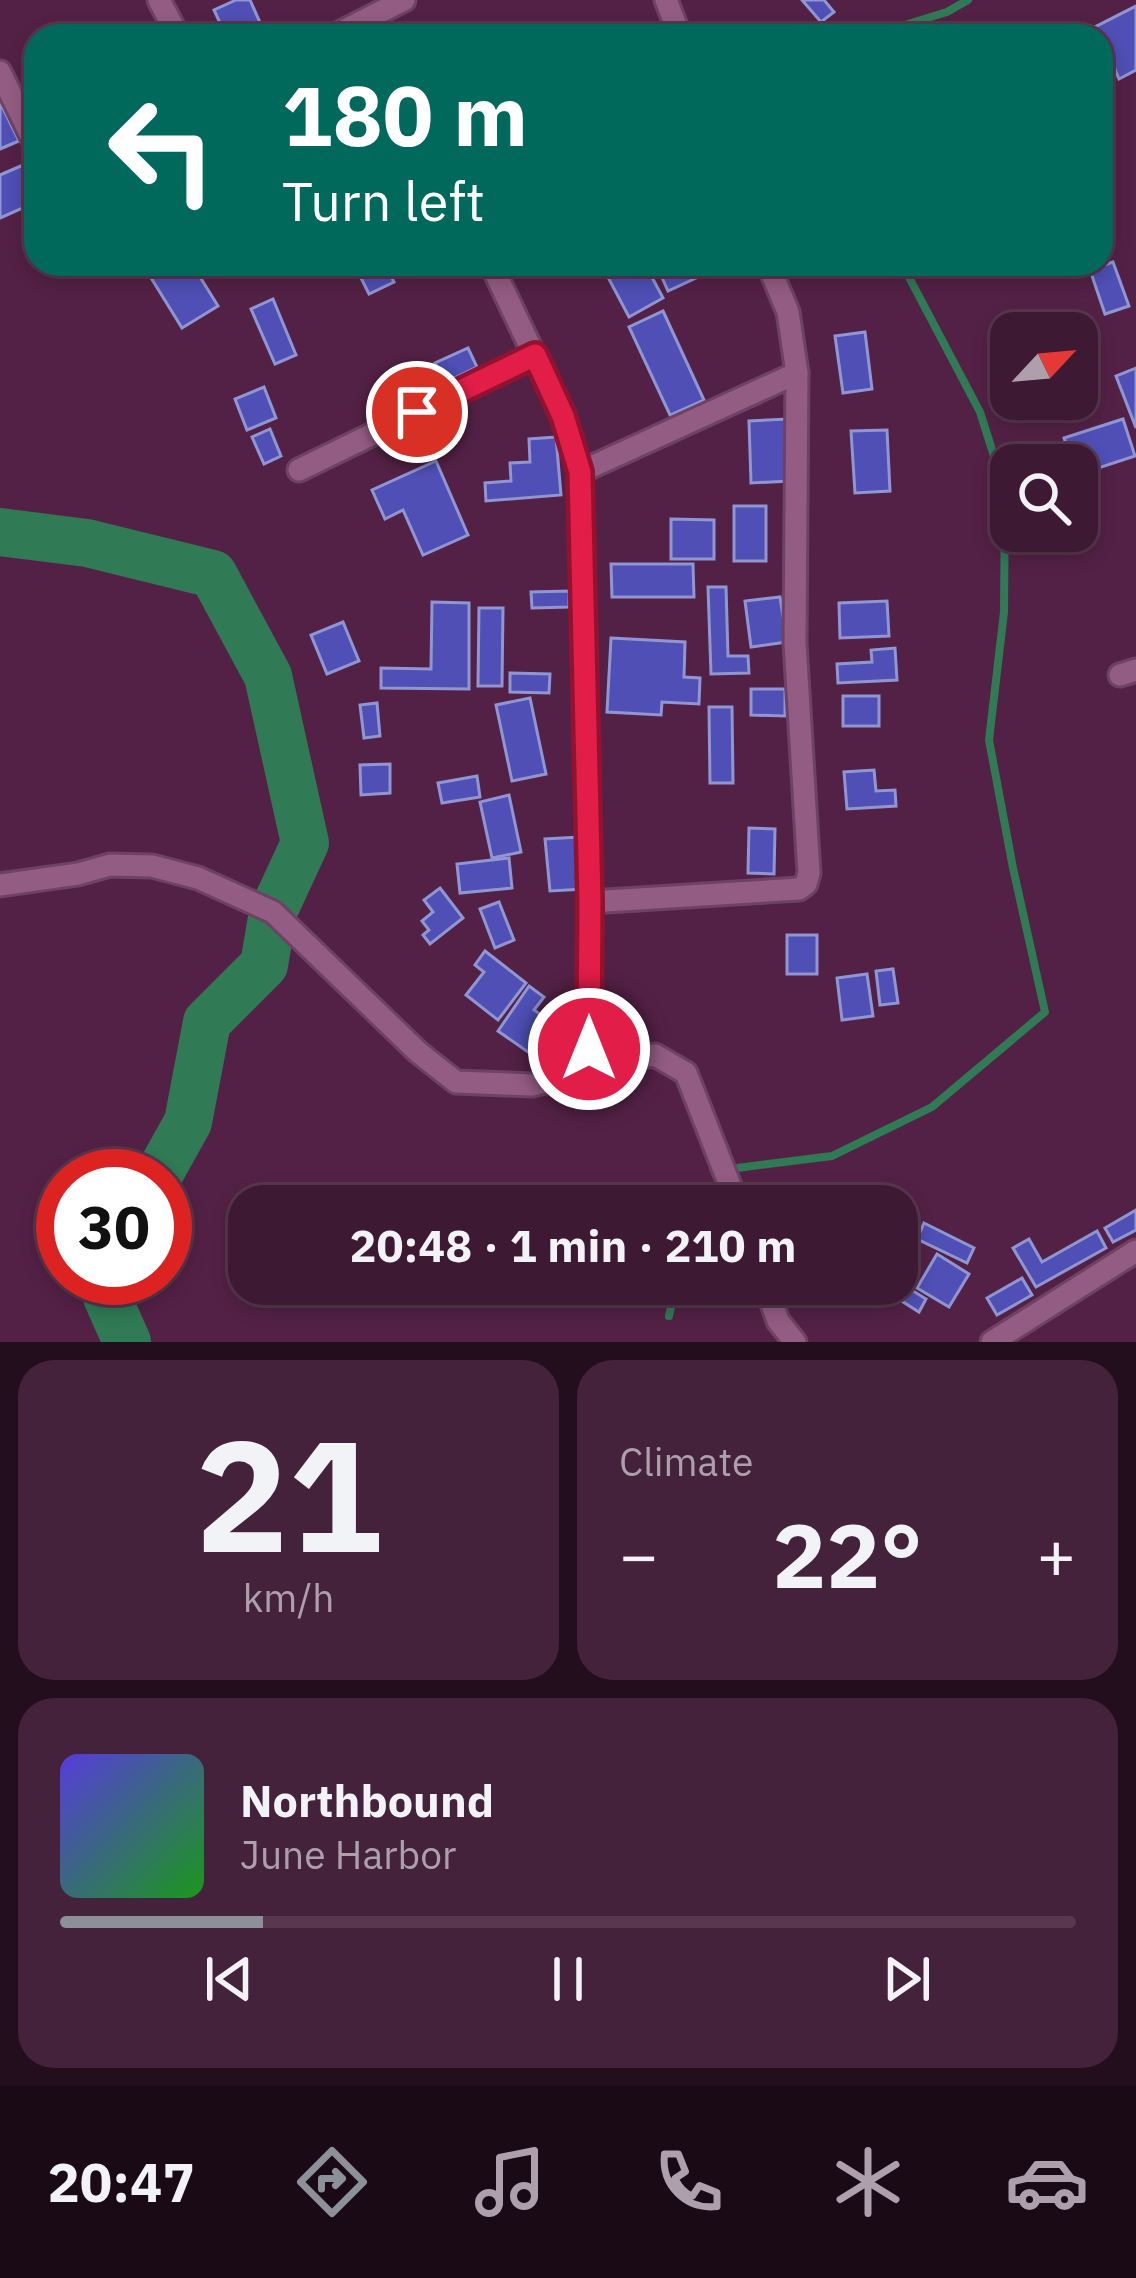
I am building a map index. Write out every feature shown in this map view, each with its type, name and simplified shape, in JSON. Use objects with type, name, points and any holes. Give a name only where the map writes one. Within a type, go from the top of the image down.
[{"type":"street","points":[[378,24],[404,0]]},
{"type":"street","points":[[0,72],[24,121]]},
{"type":"street","points":[[497,276],[563,416],[580,472],[590,902],[585,1064]]},
{"type":"street","points":[[590,902],[799,889],[806,884],[795,643],[797,373],[788,312],[773,276]]},
{"type":"street","points":[[299,470],[535,355]]},
{"type":"street","points":[[580,472],[797,373]]},
{"type":"street","points":[[0,884],[110,865],[152,866],[198,878],[273,911],[455,1082],[532,1085],[558,1079],[585,1064],[655,1054],[686,1073],[730,1185]]},
{"type":"street","points":[[992,1342],[1136,1251]]},
{"type":"street","points":[[772,1305],[778,1322],[794,1342]]},
{"type":"building","points":[[236,0],[250,0],[261,24],[220,24],[214,10]]},
{"type":"building","points":[[802,0],[824,0],[834,12],[821,22]]},
{"type":"building","points":[[1136,6],[1136,70],[1119,79],[1113,65],[1113,24],[1101,24]]},
{"type":"building","points":[[0,102],[19,141],[0,149]]},
{"type":"building","points":[[24,165],[24,207],[0,218],[0,175]]},
{"type":"building","points":[[1113,262],[1129,306],[1105,314],[1092,276],[1113,276]]},
{"type":"building","points":[[150,276],[199,276],[218,306],[182,328]]},
{"type":"building","points":[[360,276],[391,276],[394,282],[369,294]]},
{"type":"building","points":[[607,276],[651,276],[663,298],[629,317]]},
{"type":"building","points":[[661,276],[695,276],[696,278],[668,291]]},
{"type":"building","points":[[273,299],[296,355],[275,364],[251,309]]},
{"type":"building","points":[[663,311],[704,400],[670,415],[629,327]]},
{"type":"building","points":[[865,332],[872,389],[843,393],[835,336]]},
{"type":"building","points":[[468,348],[477,367],[444,383],[435,363]]},
{"type":"building","points":[[1136,368],[1136,428],[1116,376]]},
{"type":"building","points":[[264,387],[276,418],[247,430],[235,399]]},
{"type":"building","points":[[788,419],[790,481],[751,483],[749,421]]},
{"type":"building","points":[[1123,419],[1135,456],[1098,468],[1098,444],[1066,444],[1064,438]]},
{"type":"building","points":[[270,429],[281,456],[264,464],[252,437]]},
{"type":"building","points":[[887,430],[890,491],[855,493],[851,431]]},
{"type":"building","points":[[556,437],[561,495],[486,501],[485,483],[511,481],[510,463],[530,462],[529,439]]},
{"type":"building","points":[[436,461],[468,535],[423,555],[403,510],[385,519],[372,490]]},
{"type":"building","points":[[734,506],[766,506],[766,561],[734,561]]},
{"type":"building","points":[[671,519],[714,520],[714,559],[671,559]]},
{"type":"building","points":[[611,564],[693,564],[694,597],[612,597]]},
{"type":"building","points":[[708,587],[726,587],[728,656],[748,656],[749,673],[711,674]]},
{"type":"building","points":[[569,591],[569,607],[532,608],[531,592]]},
{"type":"building","points":[[780,597],[787,642],[751,647],[745,601]]},
{"type":"building","points":[[887,601],[889,636],[840,638],[839,603]]},
{"type":"building","points":[[432,602],[469,603],[469,689],[381,688],[381,668],[431,669]]},
{"type":"building","points":[[479,608],[503,608],[502,686],[478,686]]},
{"type":"building","points":[[343,622],[359,661],[327,674],[311,635]]},
{"type":"building","points":[[611,638],[685,642],[684,677],[700,678],[699,704],[662,702],[661,715],[607,712]]},
{"type":"building","points":[[895,648],[897,680],[838,683],[837,664],[872,662],[871,650]]},
{"type":"building","points":[[510,673],[550,674],[549,693],[510,692]]},
{"type":"building","points":[[751,689],[785,689],[785,716],[751,715]]},
{"type":"building","points":[[843,696],[879,696],[879,726],[843,726]]},
{"type":"building","points":[[530,698],[546,774],[512,781],[496,705]]},
{"type":"building","points":[[377,703],[380,736],[364,738],[360,705]]},
{"type":"building","points":[[709,707],[732,707],[733,783],[710,783]]},
{"type":"building","points":[[390,764],[390,793],[361,795],[360,765]]},
{"type":"building","points":[[874,770],[876,791],[895,790],[896,806],[847,809],[844,772]]},
{"type":"building","points":[[477,776],[480,797],[442,803],[438,783]]},
{"type":"building","points":[[509,795],[521,852],[492,858],[480,802]]},
{"type":"building","points":[[749,828],[775,829],[774,874],[748,873]]},
{"type":"building","points":[[580,837],[584,889],[550,891],[545,839]]},
{"type":"building","points":[[509,858],[512,888],[460,893],[457,864]]},
{"type":"building","points":[[440,888],[463,918],[430,944],[423,935],[429,930],[422,921],[433,912],[424,900]]},
{"type":"building","points":[[499,902],[514,940],[495,948],[480,909]]},
{"type":"building","points":[[787,935],[817,935],[817,974],[787,974]]},
{"type":"building","points":[[485,951],[526,983],[498,1020],[466,995],[484,972],[475,965]]},
{"type":"building","points":[[893,969],[898,1003],[880,1005],[876,971]]},
{"type":"building","points":[[867,974],[873,1016],[842,1020],[837,978]]},
{"type":"building","points":[[529,986],[544,997],[534,1010],[550,1021],[528,1052],[498,1031]]},
{"type":"building","points":[[1136,1210],[1136,1230],[1113,1242],[1105,1228]]},
{"type":"building","points":[[924,1223],[974,1248],[967,1263],[918,1237]]},
{"type":"building","points":[[1097,1231],[1106,1248],[1036,1287],[1013,1248],[1029,1239],[1042,1262]]},
{"type":"building","points":[[937,1254],[969,1274],[949,1307],[918,1286]]},
{"type":"building","points":[[1022,1278],[1032,1295],[997,1315],[987,1298]]},
{"type":"building","points":[[918,1294],[926,1299],[919,1312],[908,1305],[918,1305]]},
{"type":"waterway","points":[[908,24],[968,0]]},
{"type":"waterway","points":[[729,1169],[832,1156],[932,1107],[1045,1012],[989,740],[1004,612],[1005,491],[980,412],[908,276]]},
{"type":"waterway","points":[[0,532],[87,543],[213,574],[268,676],[305,843],[273,912],[264,965],[207,1022],[188,1122],[173,1149]]},
{"type":"waterway","points":[[718,1185],[721,1180]]},
{"type":"waterway","points":[[111,1305],[127,1342]]},
{"type":"waterway","points":[[669,1316],[671,1305]]},
{"type":"route","points":[[417,412],[535,355],[563,416],[580,472],[589,1049]]}]
